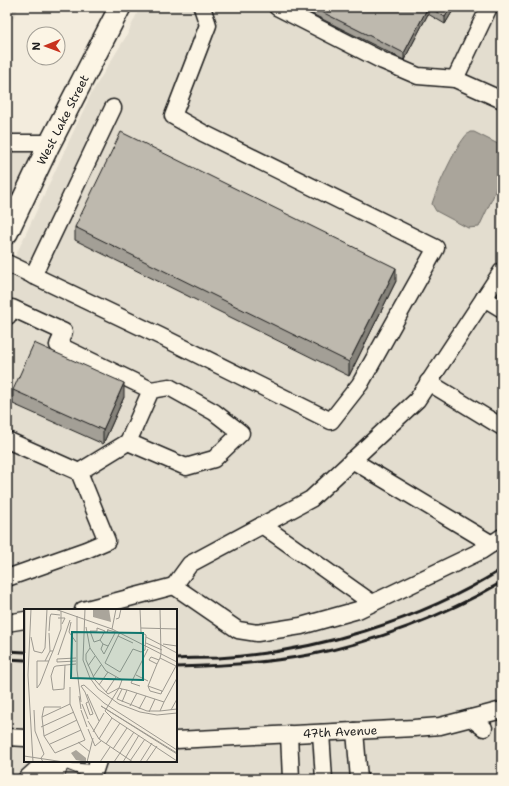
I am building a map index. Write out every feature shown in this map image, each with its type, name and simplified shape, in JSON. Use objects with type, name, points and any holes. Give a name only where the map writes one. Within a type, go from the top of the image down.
[{"type":"main road","name":"West Lake Street","points":[[7,233],[50,144],[120,7]]},
{"type":"street","points":[[7,263],[160,336],[331,421],[360,384],[436,248],[210,137],[174,116],[208,25],[202,7]]},
{"type":"street","points":[[277,7],[383,61],[418,76],[456,79],[502,100]]},
{"type":"street","points":[[456,79],[489,7]]},
{"type":"street","points":[[33,276],[113,108]]},
{"type":"street","points":[[7,143],[50,144]]},
{"type":"street","points":[[87,609],[174,586],[190,564],[311,498],[417,400],[502,271]]},
{"type":"street","points":[[484,298],[502,309]]},
{"type":"street","points":[[7,317],[12,308],[64,332],[58,345],[151,390],[169,387],[214,412],[241,433],[214,459],[186,467],[128,442]]},
{"type":"street","points":[[428,382],[502,427]]},
{"type":"street","points":[[80,472],[128,442],[151,390]]},
{"type":"street","points":[[7,440],[80,472],[107,541],[7,578]]},
{"type":"street","points":[[174,586],[238,630],[257,633],[301,626],[358,610],[481,551],[497,541],[352,460]]},
{"type":"street","points":[[262,525],[372,603]]},
{"type":"street","points":[[7,623],[24,620]]},
{"type":"street","name":"47th Avenue","points":[[177,740],[440,726],[502,710]]},
{"type":"street","points":[[472,718],[484,728]]},
{"type":"street","points":[[354,731],[359,779]]},
{"type":"street","points":[[321,733],[324,779]]},
{"type":"street","points":[[289,734],[291,779]]},
{"type":"street","points":[[7,737],[24,738]]},
{"type":"street","points":[[26,779],[37,769],[94,773],[98,762]]},
{"type":"shaded area","points":[[7,7],[19,7],[7,30]]},
{"type":"shaded area","points":[[140,7],[502,7],[502,779],[7,779],[7,274],[92,92],[127,35]]},
{"type":"shaded area","points":[[470,132],[474,132],[502,146],[502,170],[493,197],[479,227],[468,228],[436,211],[432,204],[454,154],[465,136]]},
{"type":"shaded area","points":[[7,146],[48,147],[7,233]]},
{"type":"building","points":[[312,7],[428,7],[404,53]]},
{"type":"building","points":[[428,7],[451,7],[445,17]]},
{"type":"building","points":[[121,132],[396,268],[349,362],[75,227]]},
{"type":"building","points":[[34,343],[124,383],[103,430],[13,390]]},
{"type":"building","points":[[67,770],[90,779],[64,779]]},
{"type":"building","points":[[153,774],[167,779],[151,779]]},
{"type":"railway","points":[[177,659],[255,655],[292,649],[366,631],[437,604],[470,588],[502,569]]},
{"type":"railway","points":[[177,667],[259,662],[292,658],[334,650],[384,635],[433,617],[502,582]]},
{"type":"railway","points":[[7,651],[24,652]]},
{"type":"railway","points":[[7,659],[24,660]]}]
